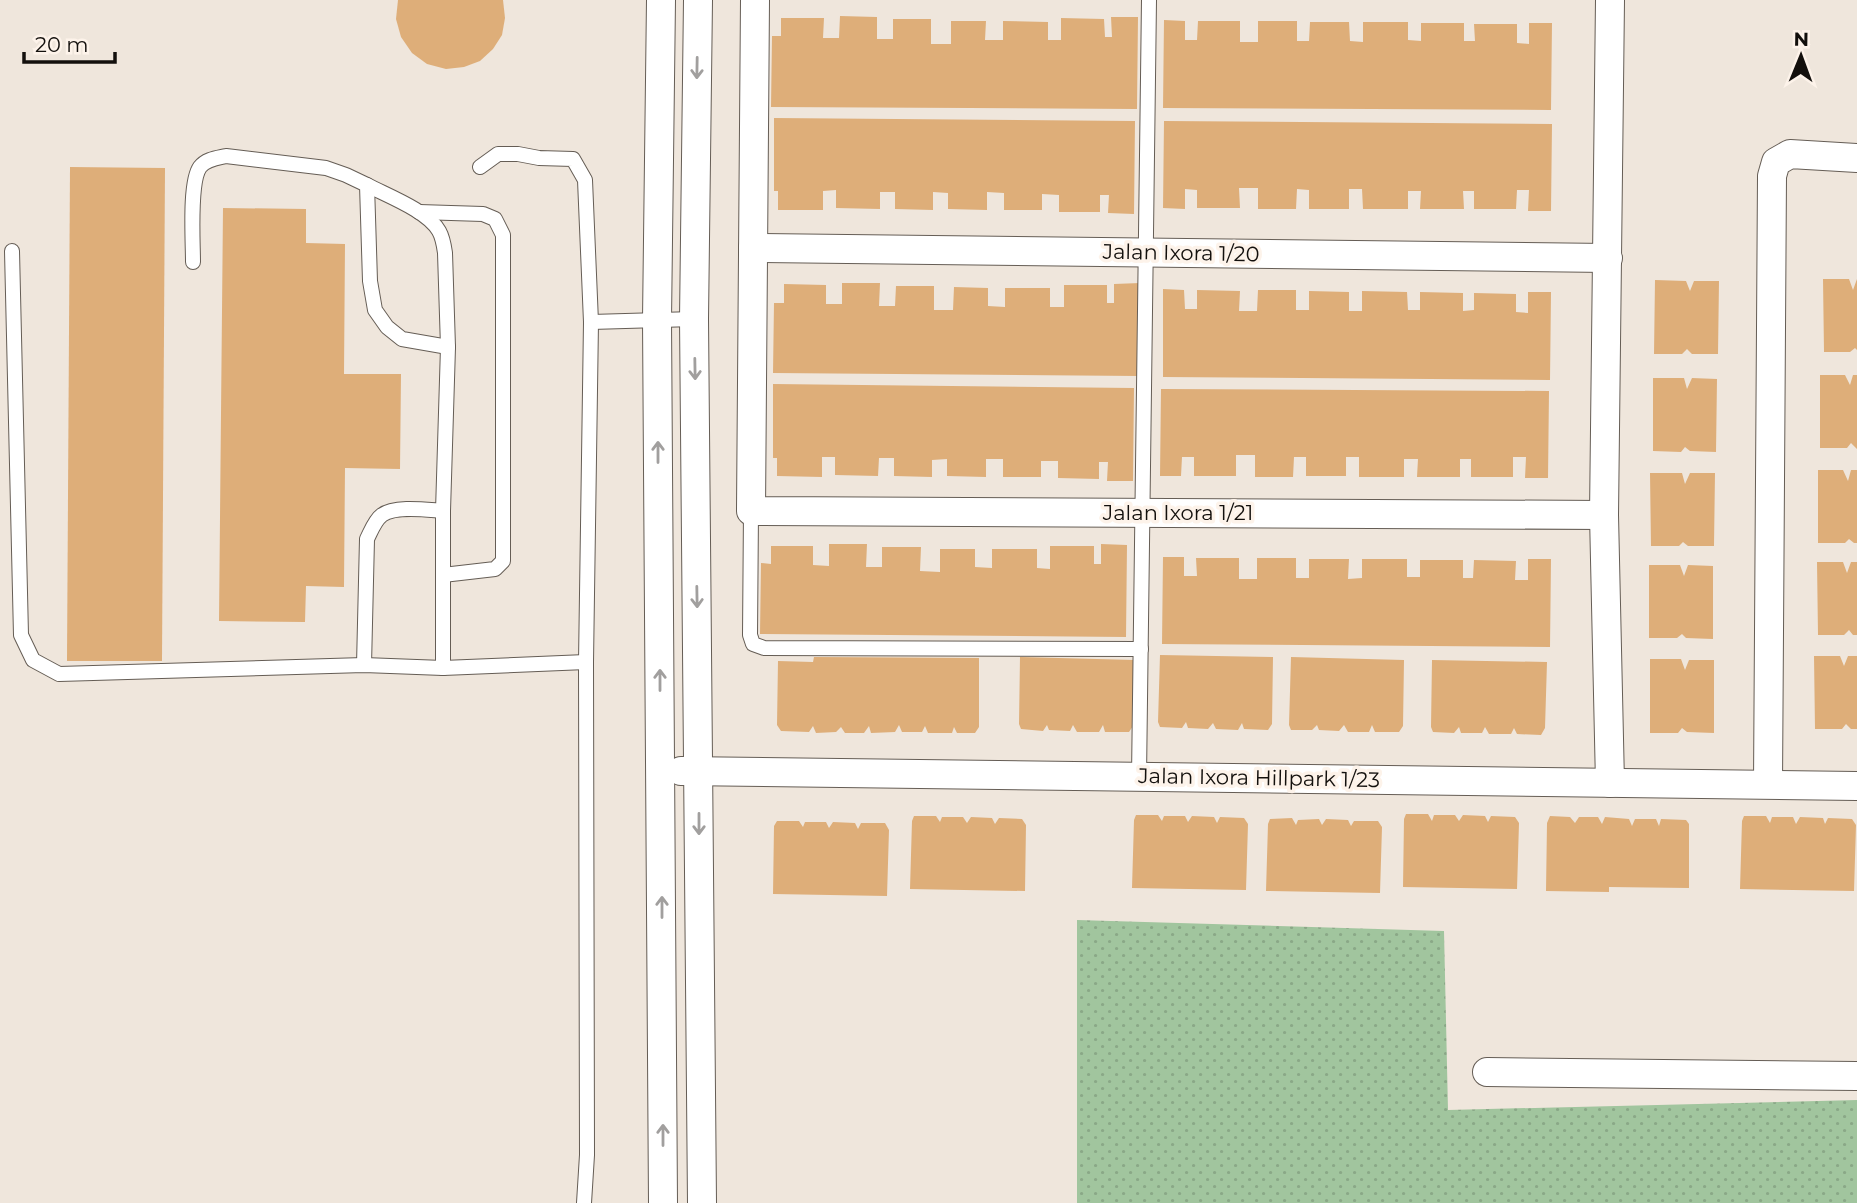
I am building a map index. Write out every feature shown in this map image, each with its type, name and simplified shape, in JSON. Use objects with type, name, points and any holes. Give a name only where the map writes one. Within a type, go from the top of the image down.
[{"type":"street","points":[[661,0],[657,320],[663,1203]]},
{"type":"street","points":[[698,0],[694,319],[702,1203]]},
{"type":"street","points":[[751,511],[755,0]]},
{"type":"street","points":[[1610,783],[1604,515],[1611,0]]},
{"type":"street","points":[[1768,784],[1772,176],[1776,162],[1790,154],[1857,158]]},
{"type":"street","name":"Jalan Ixora 1/20","points":[[753,248],[1608,258]]},
{"type":"street","name":"Jalan Ixora 1/21","points":[[751,511],[1604,515]]},
{"type":"street","name":"Jalan Ixora Hillpark 1/23","points":[[661,772],[1857,786]]},
{"type":"street","points":[[1487,1072],[1857,1076]]},
{"type":"lane","points":[[1139,777],[1149,0]]},
{"type":"lane","points":[[480,167],[498,154],[573,159],[585,180],[591,322],[586,662],[587,1155],[584,1203]]},
{"type":"lane","points":[[193,262],[194,182],[200,166],[212,158],[226,156],[326,168],[346,175],[419,212],[438,229],[446,253],[448,347],[443,511],[443,668]]},
{"type":"lane","points":[[367,185],[370,281],[375,310],[387,327],[402,338],[448,347]]},
{"type":"lane","points":[[419,212],[483,214],[495,219],[503,235],[503,562],[495,569],[443,575]]},
{"type":"lane","points":[[12,251],[20,635],[33,660],[58,674],[365,666],[443,668],[586,662]]},
{"type":"lane","points":[[591,322],[694,319]]},
{"type":"lane","points":[[365,666],[367,539],[373,527],[383,514],[401,509],[443,511]]},
{"type":"lane","points":[[751,511],[750,635],[753,644],[764,648],[1141,649]]},
{"type":"green space","points":[[1077,920],[1444,931],[1448,1110],[1857,1100],[1857,1203],[1077,1203]]},
{"type":"building","points":[[398,0],[503,0],[505,18],[502,35],[493,49],[480,61],[464,67],[446,69],[427,64],[412,53],[401,37],[396,19]]},
{"type":"building","points":[[840,16],[877,17],[877,39],[893,39],[893,19],[931,19],[931,44],[951,44],[951,21],[986,21],[985,40],[1003,40],[1003,21],[1048,22],[1048,40],[1061,40],[1061,18],[1104,19],[1105,37],[1112,37],[1111,17],[1138,17],[1137,109],[771,107],[772,36],[781,36],[781,18],[824,18],[823,38],[839,38]]},
{"type":"building","points":[[1164,20],[1185,21],[1185,40],[1197,40],[1198,21],[1240,21],[1240,42],[1258,42],[1258,21],[1297,21],[1297,41],[1309,41],[1310,22],[1349,22],[1350,41],[1363,42],[1363,22],[1408,22],[1408,40],[1421,41],[1421,23],[1464,23],[1464,41],[1475,41],[1474,24],[1517,24],[1517,43],[1529,44],[1529,23],[1552,23],[1551,110],[1163,108]]},
{"type":"building","points":[[774,118],[1135,121],[1134,214],[1108,213],[1109,195],[1100,195],[1100,212],[1059,212],[1059,195],[1042,194],[1042,210],[1004,210],[1004,193],[987,192],[987,210],[948,209],[948,193],[933,192],[933,210],[895,209],[895,192],[880,192],[880,209],[836,208],[836,190],[823,191],[823,210],[778,210],[778,191],[774,191]]},
{"type":"building","points":[[1164,121],[1552,124],[1551,211],[1528,211],[1529,190],[1517,190],[1516,209],[1474,209],[1474,191],[1463,191],[1464,209],[1420,209],[1421,191],[1408,191],[1408,209],[1363,209],[1362,189],[1349,189],[1349,209],[1309,209],[1309,190],[1297,189],[1296,209],[1258,209],[1258,188],[1239,188],[1240,208],[1197,208],[1197,190],[1185,189],[1185,209],[1163,208]]},
{"type":"building","points":[[70,167],[165,168],[162,661],[67,661]]},
{"type":"building","points":[[223,208],[306,209],[306,243],[345,244],[344,374],[401,374],[400,469],[345,468],[344,587],[306,586],[305,622],[219,621]]},
{"type":"building","points":[[1823,279],[1849,279],[1853,290],[1857,279],[1857,350],[1855,348],[1850,352],[1824,352]]},
{"type":"building","points":[[1655,280],[1686,281],[1690,291],[1694,281],[1719,281],[1718,354],[1692,354],[1687,349],[1682,354],[1654,354]]},
{"type":"building","points":[[842,283],[880,283],[879,306],[895,306],[896,286],[934,286],[934,310],[953,310],[954,287],[988,288],[988,306],[1005,307],[1005,288],[1050,288],[1050,307],[1064,307],[1064,285],[1107,285],[1107,303],[1114,303],[1114,284],[1140,283],[1139,376],[773,373],[774,303],[784,303],[784,284],[826,285],[826,304],[842,304]]},
{"type":"building","points":[[1163,289],[1184,290],[1185,309],[1197,309],[1197,290],[1240,291],[1239,311],[1257,311],[1258,290],[1296,290],[1296,310],[1309,310],[1309,291],[1349,292],[1349,311],[1362,311],[1362,291],[1407,292],[1408,310],[1420,310],[1420,292],[1463,293],[1463,311],[1474,310],[1474,293],[1516,294],[1516,312],[1528,313],[1528,292],[1551,292],[1550,380],[1163,377]]},
{"type":"building","points":[[1820,375],[1845,375],[1850,385],[1853,375],[1857,375],[1857,449],[1851,443],[1847,448],[1820,448]]},
{"type":"building","points":[[1653,378],[1684,378],[1687,389],[1692,378],[1717,379],[1716,452],[1690,451],[1685,447],[1681,452],[1653,451]]},
{"type":"building","points":[[773,384],[1134,388],[1133,481],[1107,481],[1108,462],[1099,462],[1099,479],[1058,478],[1058,461],[1041,461],[1041,477],[1003,477],[1003,459],[986,459],[986,477],[947,476],[947,459],[932,460],[932,477],[894,476],[894,458],[879,458],[878,476],[835,475],[835,457],[822,457],[822,477],[777,476],[777,458],[773,458]]},
{"type":"building","points":[[1161,389],[1549,391],[1548,478],[1525,478],[1526,457],[1513,457],[1513,477],[1471,477],[1471,459],[1460,459],[1460,477],[1417,477],[1418,459],[1404,459],[1404,477],[1359,477],[1359,457],[1346,457],[1346,476],[1306,476],[1306,457],[1294,457],[1293,477],[1255,477],[1255,455],[1236,455],[1236,476],[1194,476],[1194,457],[1182,457],[1181,476],[1160,476]]},
{"type":"building","points":[[1818,470],[1843,470],[1848,481],[1851,470],[1857,470],[1857,543],[1849,539],[1845,543],[1818,543]]},
{"type":"building","points":[[1650,473],[1682,473],[1685,484],[1690,473],[1715,473],[1714,546],[1688,546],[1683,542],[1679,546],[1651,546]]},
{"type":"building","points":[[829,544],[867,544],[866,567],[882,567],[882,547],[921,547],[920,571],[940,572],[940,549],[975,549],[975,567],[992,568],[992,549],[1037,549],[1037,568],[1050,569],[1050,546],[1094,546],[1094,564],[1101,564],[1101,544],[1127,545],[1126,637],[760,634],[761,563],[771,564],[771,546],[813,546],[813,565],[829,566]]},
{"type":"building","points":[[1163,557],[1184,557],[1184,576],[1197,576],[1196,558],[1239,558],[1239,579],[1257,579],[1257,558],[1296,558],[1296,578],[1309,578],[1309,559],[1349,559],[1348,579],[1362,578],[1362,559],[1407,559],[1407,577],[1420,577],[1420,560],[1463,560],[1463,578],[1473,578],[1474,560],[1516,561],[1515,580],[1528,580],[1528,559],[1551,559],[1550,647],[1162,644]]},
{"type":"building","points":[[1817,562],[1843,562],[1847,573],[1851,562],[1857,562],[1857,635],[1853,635],[1849,630],[1844,635],[1818,635]]},
{"type":"building","points":[[1649,565],[1680,565],[1684,576],[1688,565],[1713,566],[1713,639],[1686,638],[1682,634],[1677,638],[1649,638]]},
{"type":"building","points":[[1160,655],[1273,657],[1272,724],[1268,730],[1244,729],[1242,723],[1238,730],[1216,729],[1213,723],[1208,729],[1188,728],[1186,722],[1182,728],[1160,727]]},
{"type":"building","points":[[1814,656],[1840,656],[1844,666],[1848,656],[1857,656],[1857,729],[1851,729],[1846,724],[1842,729],[1815,729]]},
{"type":"building","points":[[814,657],[979,658],[979,727],[975,733],[957,733],[954,727],[952,733],[928,733],[925,726],[922,732],[902,732],[899,725],[895,732],[871,733],[869,726],[864,733],[845,733],[841,727],[836,732],[816,733],[813,726],[809,732],[781,731],[777,725],[778,661],[813,662]]},
{"type":"building","points":[[1020,657],[1135,660],[1133,726],[1129,732],[1105,732],[1103,725],[1099,732],[1077,732],[1073,725],[1070,731],[1049,730],[1047,725],[1043,731],[1021,729]]},
{"type":"building","points":[[1291,657],[1404,660],[1403,726],[1399,732],[1375,732],[1372,725],[1369,732],[1348,732],[1344,725],[1339,731],[1319,730],[1317,725],[1312,730],[1291,730]]},
{"type":"building","points":[[1650,659],[1681,659],[1685,670],[1689,660],[1714,660],[1714,733],[1687,732],[1682,728],[1678,733],[1650,733]]},
{"type":"building","points":[[1432,660],[1547,662],[1545,728],[1541,735],[1517,734],[1514,728],[1511,734],[1489,734],[1485,727],[1482,733],[1461,733],[1459,727],[1454,733],[1433,732]]},
{"type":"building","points":[[1406,814],[1428,814],[1432,821],[1434,815],[1455,815],[1459,821],[1463,815],[1485,816],[1488,822],[1491,816],[1515,817],[1519,823],[1517,889],[1403,887]]},
{"type":"building","points":[[1136,815],[1158,815],[1162,821],[1164,816],[1185,816],[1188,822],[1192,816],[1214,817],[1217,823],[1220,817],[1244,818],[1248,824],[1246,890],[1132,888]]},
{"type":"building","points":[[914,816],[936,816],[940,822],[942,817],[963,817],[967,823],[971,817],[992,818],[995,824],[999,818],[1022,819],[1026,825],[1025,891],[910,889]]},
{"type":"building","points":[[1550,816],[1570,817],[1575,823],[1579,817],[1598,817],[1602,824],[1605,817],[1629,819],[1632,826],[1635,819],[1656,819],[1659,826],[1661,819],[1686,820],[1689,824],[1689,888],[1609,887],[1609,892],[1546,891],[1547,823]]},
{"type":"building","points":[[1744,816],[1766,816],[1770,823],[1772,817],[1793,817],[1796,824],[1800,817],[1823,818],[1825,824],[1828,818],[1852,819],[1856,825],[1854,891],[1740,889]]},
{"type":"building","points":[[1292,818],[1296,825],[1298,820],[1319,819],[1322,825],[1326,819],[1348,820],[1351,826],[1354,821],[1378,821],[1382,827],[1380,893],[1266,891],[1268,824],[1270,819]]},
{"type":"building","points":[[777,821],[799,821],[803,827],[805,822],[826,822],[829,828],[833,822],[855,823],[858,829],[861,823],[885,823],[889,830],[887,896],[773,894],[774,826]]}]
